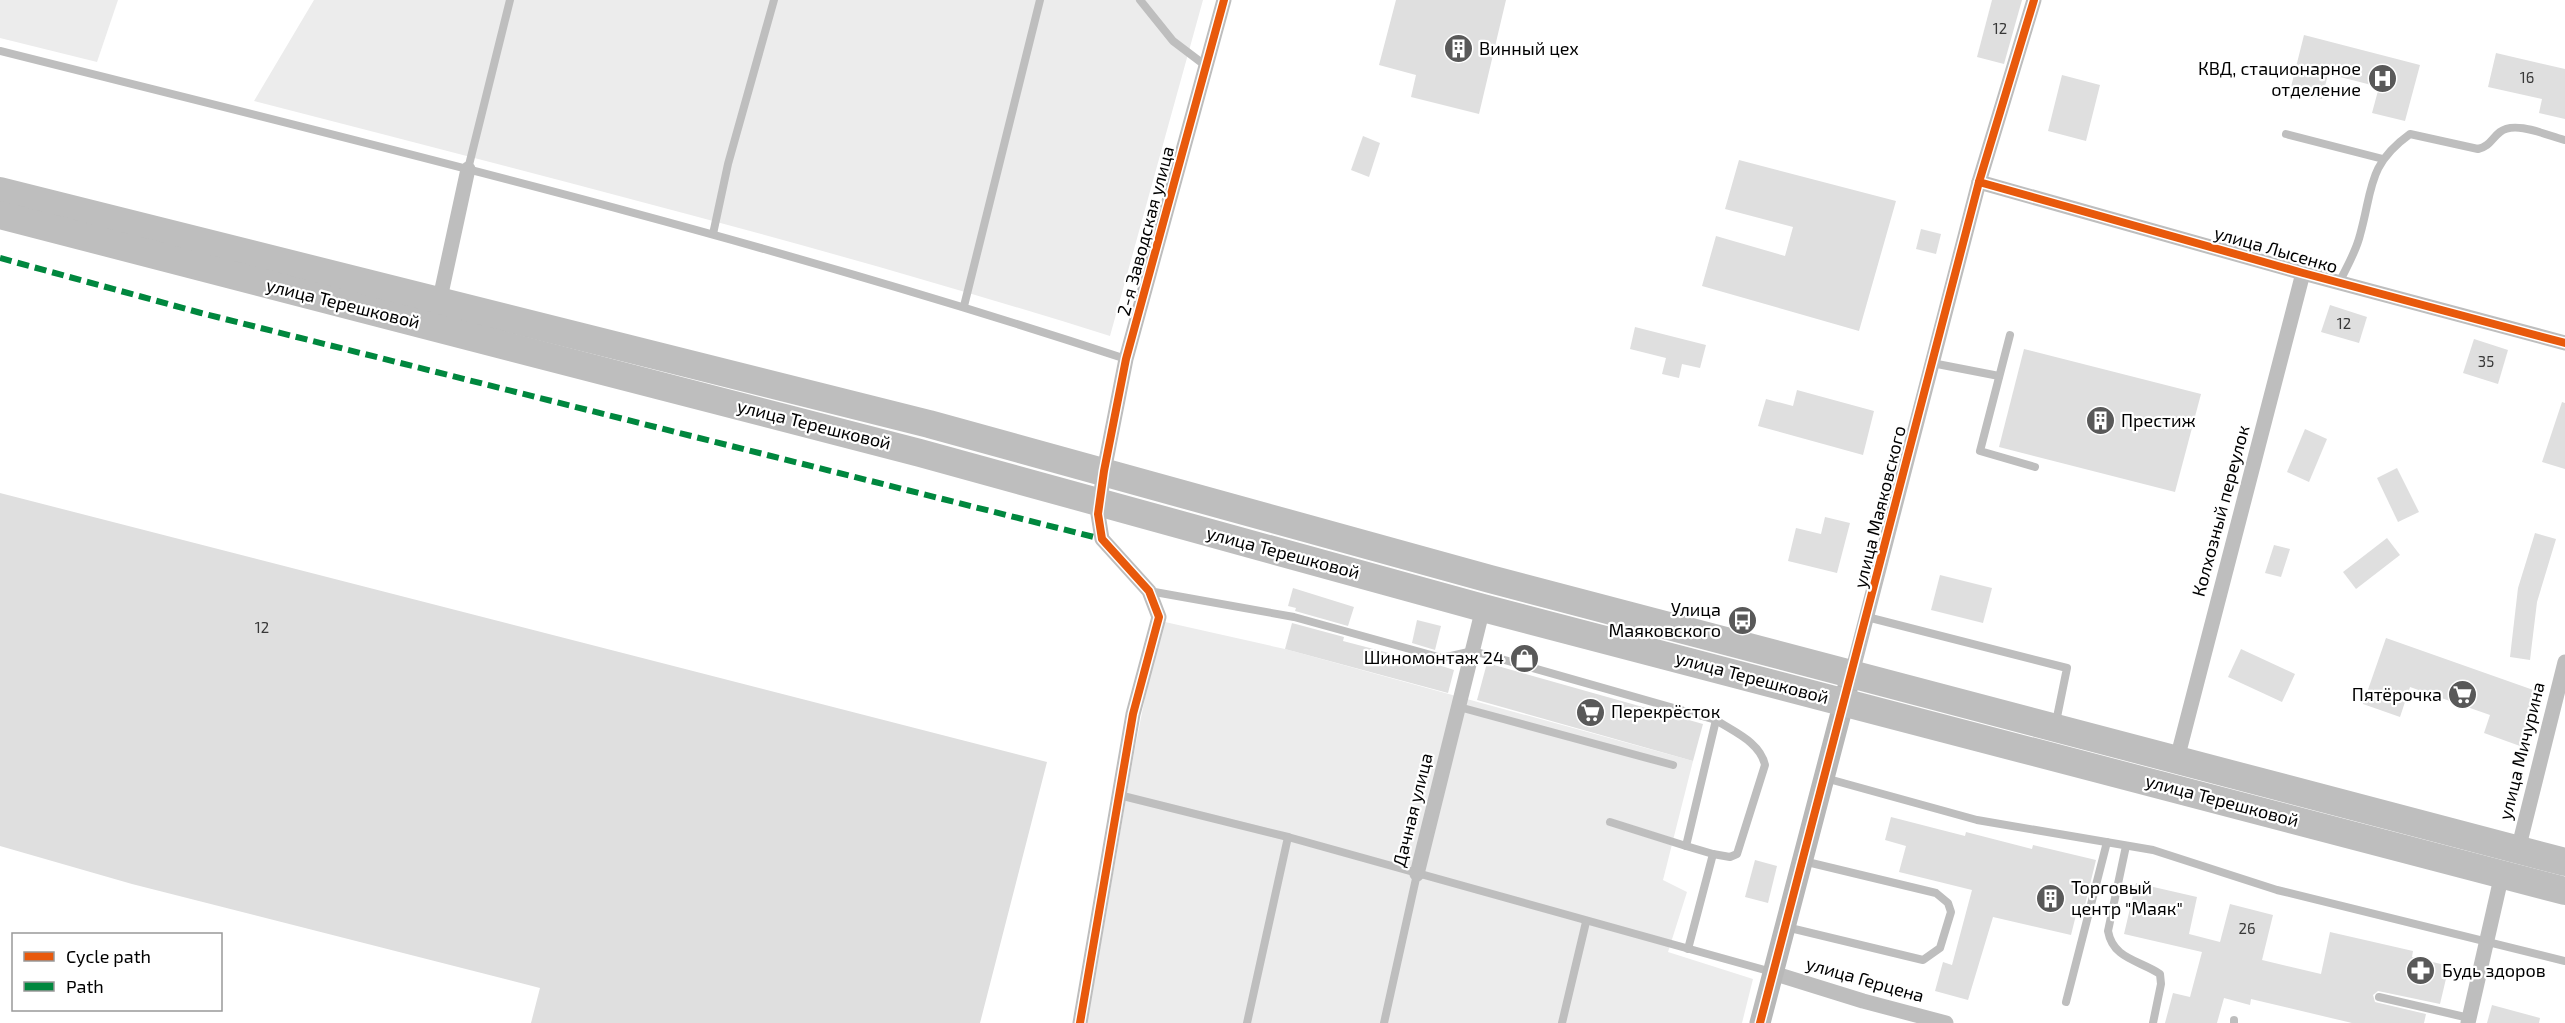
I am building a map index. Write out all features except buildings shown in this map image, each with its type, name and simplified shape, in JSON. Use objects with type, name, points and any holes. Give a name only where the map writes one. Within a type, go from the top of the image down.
[{"type":"highway","name":"улица Терешковой","points":[[0,191],[439,303],[930,424],[1490,579],[2565,862]]},
{"type":"highway","name":"улица Терешковой","points":[[0,215],[920,453],[1483,608],[2565,891]]},
{"type":"street","name":"2-я Заводская улица","points":[[1149,591],[1102,539],[1098,514],[1126,359],[1224,0]]},
{"type":"street","name":"улица Маяковского","points":[[1760,1023],[1979,182],[2034,0]]},
{"type":"street","points":[[439,303],[468,169]]},
{"type":"street","name":"улица Лысенко","points":[[1979,182],[2339,283],[2565,343]]},
{"type":"street","name":"Колхозный переулок","points":[[2177,759],[2303,273]]},
{"type":"street","points":[[1080,1023],[1132,714],[1159,617],[1149,591]]},
{"type":"street","name":"Дачная улица","points":[[1417,874],[1483,608]]},
{"type":"street","name":"улица Мичурина","points":[[2518,849],[2565,662]]},
{"type":"street","points":[[2468,1021],[2502,874]]},
{"type":"street","name":"улица Герцена","points":[[1773,973],[1863,1001],[1946,1023]]},
{"type":"lane","points":[[468,169],[510,0]]},
{"type":"lane","points":[[713,234],[728,164],[774,0]]},
{"type":"lane","points":[[964,306],[1040,0]]},
{"type":"lane","points":[[1140,0],[1173,41],[1206,66]]},
{"type":"lane","points":[[0,51],[468,169],[713,234],[964,306],[1126,359]]},
{"type":"lane","points":[[2339,283],[2360,238],[2377,168],[2390,149],[2410,134],[2478,149],[2488,146],[2501,131],[2514,127],[2565,140]]},
{"type":"lane","points":[[2286,134],[2383,159]]},
{"type":"lane","points":[[23,231],[91,239]]},
{"type":"lane","points":[[2010,335],[1980,451],[2035,466]]},
{"type":"lane","points":[[1932,363],[1999,376]]},
{"type":"lane","points":[[1149,591],[1294,617],[1442,658],[1473,651],[1716,720],[1750,741],[1763,754],[1764,765],[1737,854],[1730,857],[1713,854],[1610,822]]},
{"type":"lane","points":[[1867,617],[2067,668],[2055,726]]},
{"type":"lane","points":[[1459,707],[1673,765]]},
{"type":"lane","points":[[1686,846],[1716,720]]},
{"type":"lane","points":[[1823,778],[1977,820],[2153,850],[2277,890],[2565,961]]},
{"type":"lane","points":[[1119,795],[1288,837],[1773,973]]},
{"type":"lane","points":[[1247,1023],[1288,837]]},
{"type":"lane","points":[[2066,1002],[2107,842]]},
{"type":"lane","points":[[2126,846],[2108,931],[2110,944],[2122,956],[2160,975],[2161,984],[2152,1023]]},
{"type":"lane","points":[[1688,950],[1713,854]]},
{"type":"lane","points":[[1785,926],[1923,960],[1940,948],[1951,912],[1948,903],[1936,894],[1802,861]]},
{"type":"lane","name":"Дачная улица","points":[[1384,1023],[1417,874]]},
{"type":"lane","points":[[1562,1023],[1586,922]]},
{"type":"lane","points":[[2379,997],[2468,1021]]},
{"type":"shaded area","points":[[0,0],[118,0],[97,62],[0,38]]},
{"type":"shaded area","points":[[314,0],[1203,0],[1110,336],[790,242],[254,101]]},
{"type":"shaded area","points":[[1165,622],[1285,649],[1693,761],[1663,880],[1687,892],[1668,952],[1753,979],[1742,1023],[1087,1023],[1134,753],[1156,642]]},
{"type":"marked path","points":[[0,258],[201,313],[1102,539]]},
{"type":"cycle path","points":[[1080,1023],[1133,714],[1159,617],[1149,591],[1102,539],[1098,514],[1104,471],[1126,359],[1224,0]]},
{"type":"cycle path","points":[[1760,1023],[1979,182],[2034,0]]},
{"type":"cycle path","points":[[1979,182],[2303,273],[2565,343]]},
{"type":"place","name":"Винный цех","points":[[1458,49]]},
{"type":"place","name":"КВД, стационарное отделение","points":[[2382,79]]},
{"type":"place","name":"Престиж","points":[[2100,421]]},
{"type":"place","name":"Улица Маяковского","points":[[1742,620]]},
{"type":"place","name":"Шиномонтаж 24","points":[[1525,658]]},
{"type":"place","name":"Пятёрочка","points":[[2463,695]]},
{"type":"place","name":"Перекрёсток","points":[[1590,712]]},
{"type":"place","name":"Торговый центр \"Маяк\"","points":[[2050,898]]},
{"type":"place","name":"Будь здоров","points":[[2421,971]]}]
